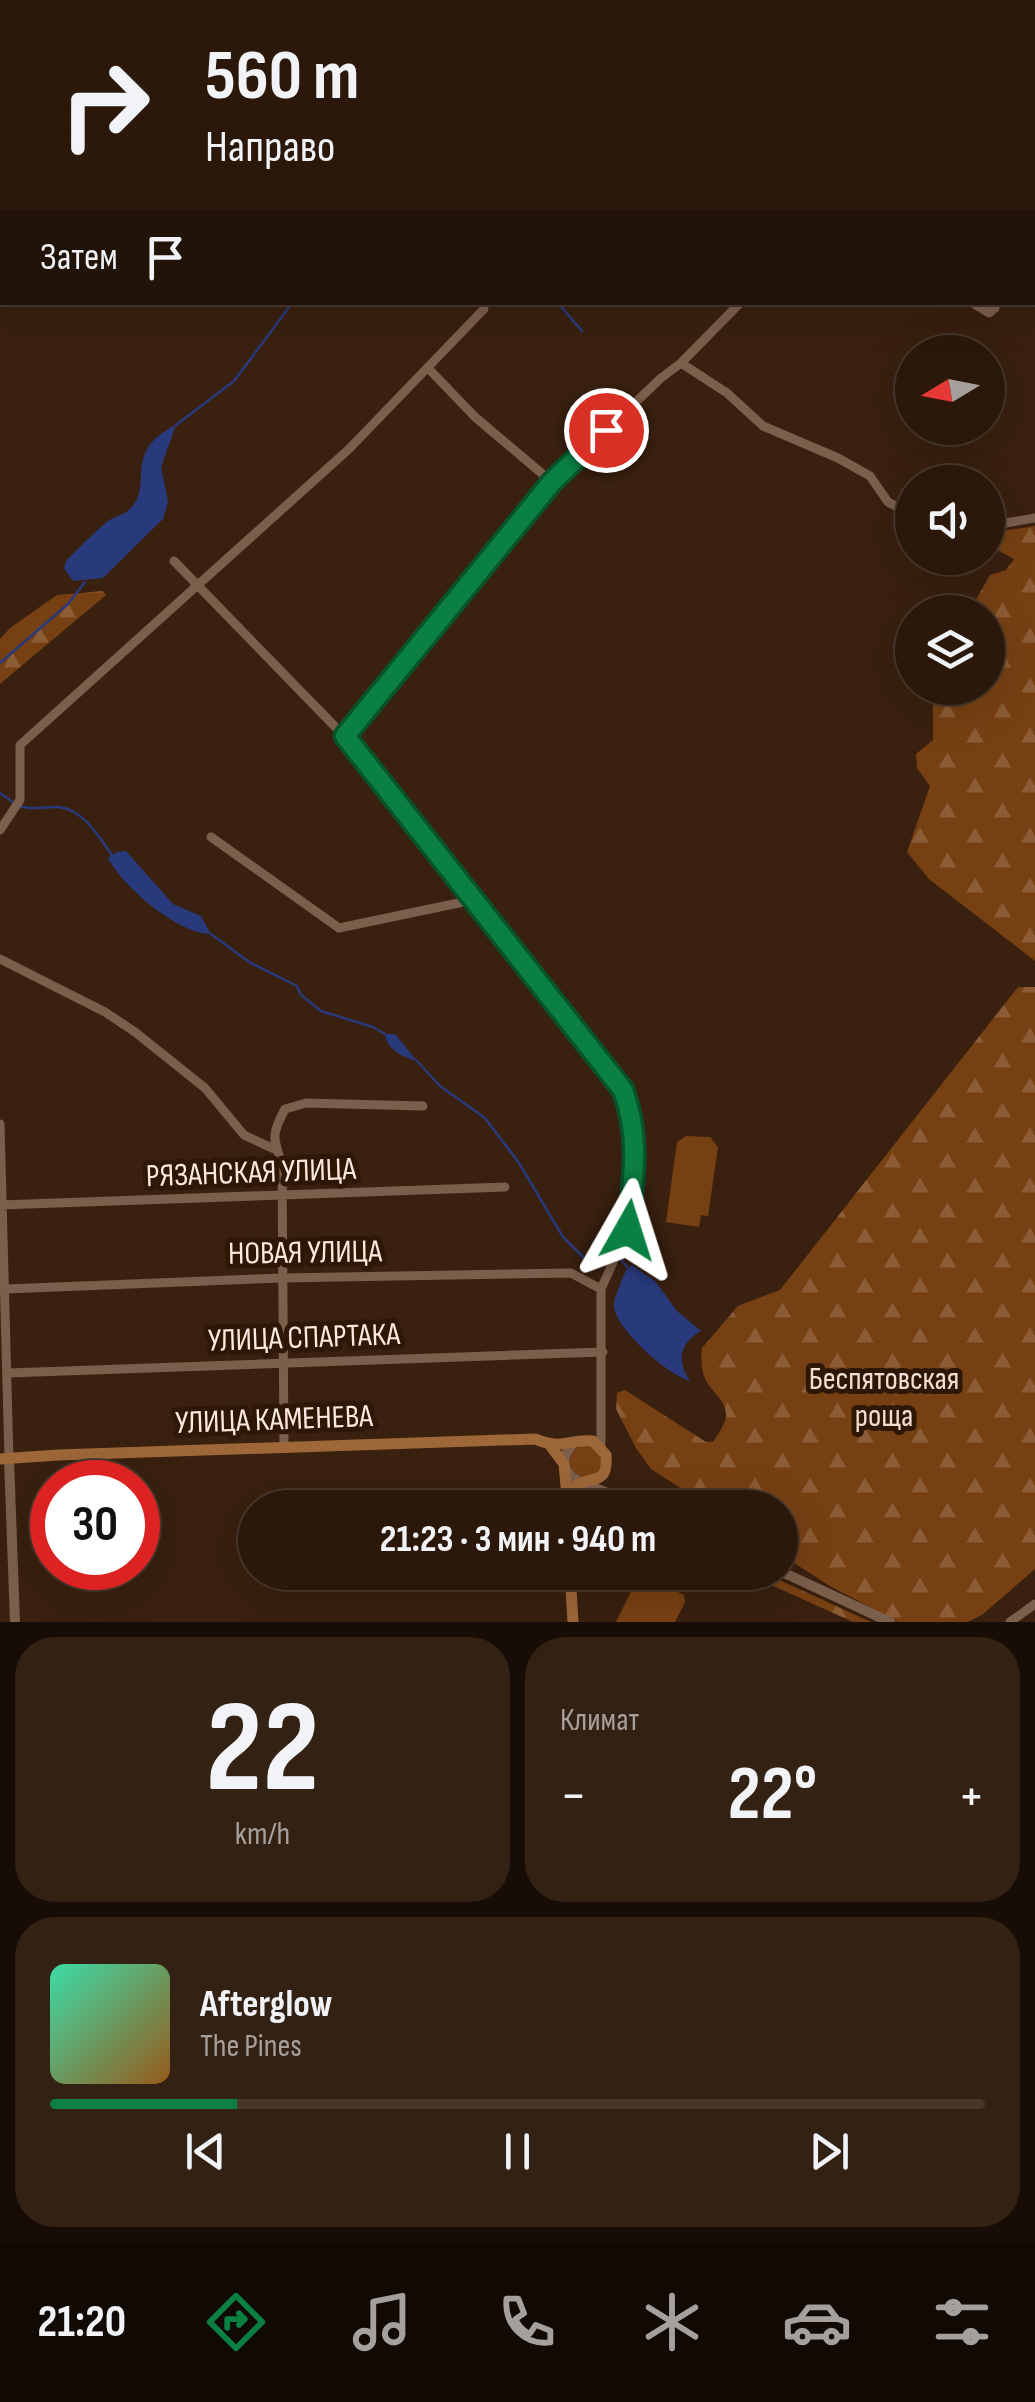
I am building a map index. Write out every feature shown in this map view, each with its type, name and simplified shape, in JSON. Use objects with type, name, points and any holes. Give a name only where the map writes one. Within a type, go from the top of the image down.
[{"type":"main road","name":"УЛИЦА КАМЕНЕВА","points":[[5,1459],[535,1439],[549,1444],[579,1442]]},
{"type":"main road","points":[[577,1490],[583,1483],[596,1480],[607,1461],[601,1447],[579,1442]]},
{"type":"main road","points":[[549,1444],[565,1470],[567,1490]]},
{"type":"main road","points":[[571,1590],[573,1622]]},
{"type":"street","points":[[345,736],[552,482],[738,305]]},
{"type":"street","points":[[976,305],[989,313],[995,308]]},
{"type":"street","points":[[0,830],[20,800],[20,745],[349,449],[484,309]]},
{"type":"street","points":[[681,363],[726,392],[763,426],[870,476],[895,506]]},
{"type":"street","points":[[428,368],[475,416],[552,482]]},
{"type":"street","points":[[1005,523],[1035,518]]},
{"type":"street","points":[[174,562],[345,736],[623,1090],[634,1120],[634,1162],[628,1230],[601,1289],[601,1447]]},
{"type":"street","points":[[211,838],[340,928],[473,900]]},
{"type":"street","points":[[0,959],[105,1012],[135,1032],[204,1088],[244,1135],[274,1149]]},
{"type":"street","points":[[284,1447],[282,1164],[274,1149],[276,1125],[285,1110],[306,1102],[423,1106]]},
{"type":"street","points":[[0,1124],[8,1373],[5,1459],[14,1622]]},
{"type":"street","name":"РЯЗАНСКАЯ УЛИЦА","points":[[1,1205],[504,1187]]},
{"type":"street","name":"НОВАЯ УЛИЦА","points":[[6,1288],[571,1273],[601,1289]]},
{"type":"street","name":"УЛИЦА СПАРТАКА","points":[[8,1373],[603,1352]]},
{"type":"street","points":[[599,1425],[566,1452],[565,1470],[583,1483],[603,1490]]},
{"type":"street","points":[[604,1472],[610,1490]]},
{"type":"street","points":[[798,1579],[890,1622]]},
{"type":"street","points":[[1010,1622],[1035,1604]]},
{"type":"green space","points":[[1035,526],[1035,961],[929,879],[907,852],[930,786],[917,768],[916,754],[933,740],[933,705],[1005,705],[1005,595],[979,595],[990,575],[1005,575],[1014,559],[1005,554],[1005,531]]},
{"type":"green space","points":[[103,591],[106,595],[0,684],[0,639],[10,628],[57,595]]},
{"type":"green space","name":"Беспятовская роща","points":[[1018,987],[1035,987],[1035,1569],[982,1615],[967,1622],[898,1622],[798,1566],[798,1490],[684,1490],[651,1469],[636,1448],[616,1409],[617,1393],[625,1390],[706,1442],[713,1442],[726,1413],[703,1373],[702,1348],[738,1306],[780,1290]]},
{"type":"green space","points":[[686,1136],[710,1137],[718,1147],[708,1216],[701,1215],[699,1227],[666,1222],[677,1142]]},
{"type":"green space","points":[[586,1445],[597,1450],[602,1461],[597,1472],[586,1477],[575,1472],[570,1461],[575,1450]]},
{"type":"green space","points":[[798,1589],[871,1622],[853,1622],[782,1590]]},
{"type":"green space","points":[[632,1590],[673,1590],[684,1595],[685,1602],[675,1622],[616,1622]]},
{"type":"water","points":[[176,425],[161,467],[168,502],[163,519],[103,578],[73,581],[64,568],[67,560],[108,521],[129,510],[140,490],[149,446]]},
{"type":"water","points":[[126,851],[173,904],[201,916],[211,934],[168,918],[138,895],[108,858]]},
{"type":"water","points":[[385,1034],[395,1034],[417,1061],[392,1049]]},
{"type":"water","points":[[632,1265],[655,1281],[677,1311],[701,1331],[688,1341],[682,1353],[690,1381],[646,1351],[618,1318],[615,1299],[624,1274]]},
{"type":"waterway","points":[[176,425],[234,381],[291,305]]},
{"type":"waterway","points":[[560,305],[582,331]]},
{"type":"waterway","points":[[0,663],[68,604],[85,582]]},
{"type":"waterway","points":[[0,793],[13,802]]},
{"type":"waterway","points":[[20,806],[59,807],[76,813],[112,855]]},
{"type":"waterway","points":[[211,934],[249,962],[297,986],[301,995],[321,1011],[385,1034]]},
{"type":"waterway","points":[[417,1061],[440,1086],[485,1118],[519,1163],[563,1237],[586,1260],[597,1266],[613,1252]]},
{"type":"waterway","points":[[619,1257],[627,1267]]},
{"type":"route","points":[[606,430],[552,482],[345,736],[623,1090],[634,1120],[628,1230]]}]
